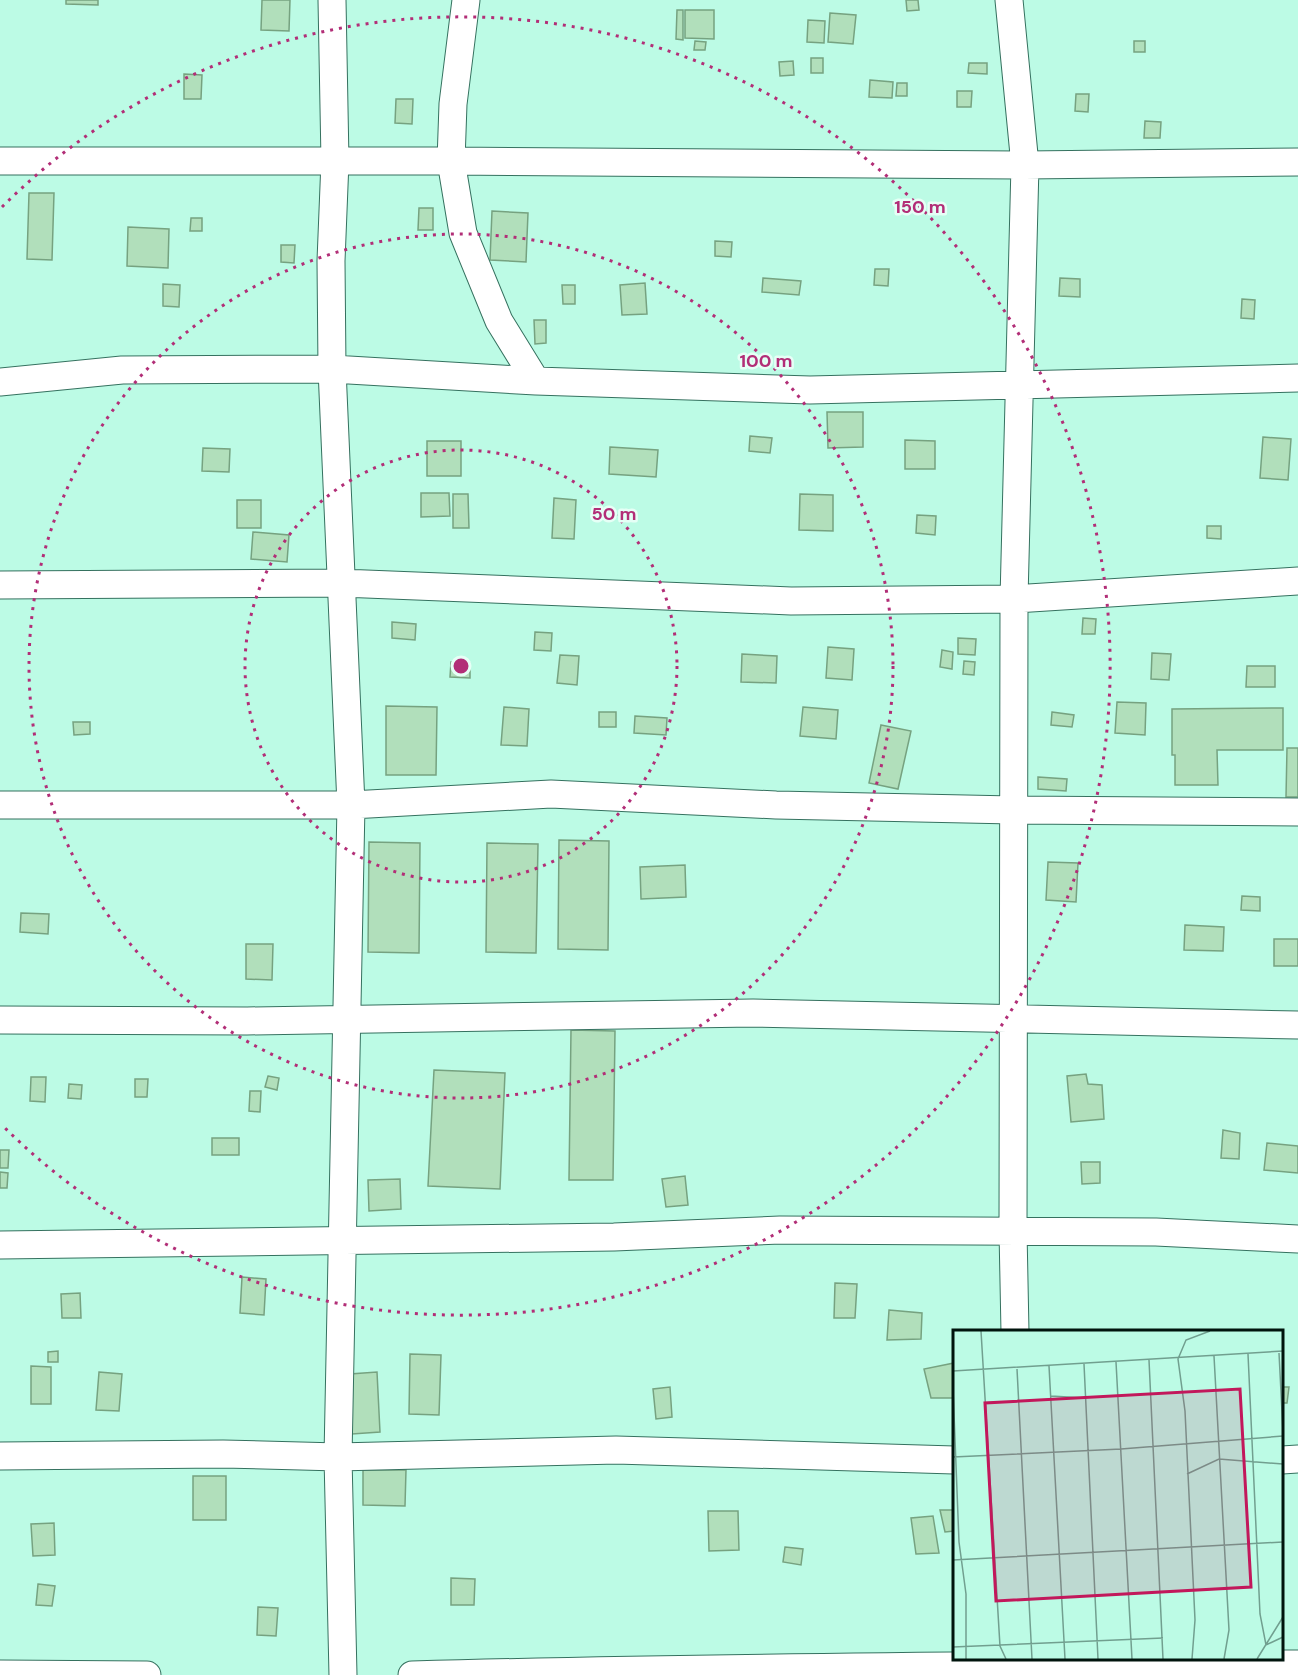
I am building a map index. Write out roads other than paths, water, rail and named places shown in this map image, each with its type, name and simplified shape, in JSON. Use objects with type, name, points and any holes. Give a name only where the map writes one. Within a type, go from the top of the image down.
[{"type":"street","points":[[332,0],[335,161],[331,261],[332,369],[351,805],[338,1457],[343,1675]]},
{"type":"street","points":[[466,0],[453,104],[451,161],[463,233],[499,321],[536,381]]},
{"type":"street","points":[[1009,0],[1025,165],[1014,599],[1013,1231],[1015,1330]]},
{"type":"street","points":[[0,161],[1025,165],[1298,162]]},
{"type":"street","points":[[0,382],[122,370],[332,369],[536,381],[810,390],[1298,378]]},
{"type":"street","points":[[0,585],[341,583],[791,601],[1014,599],[1298,581]]},
{"type":"street","points":[[0,805],[351,805],[551,794],[776,805],[1298,813]]},
{"type":"street","points":[[0,1021],[753,1013],[1298,1025]]},
{"type":"street","points":[[0,1245],[614,1237],[780,1230],[1156,1232],[1298,1239]]},
{"type":"street","points":[[0,1456],[223,1454],[338,1457],[616,1450],[953,1460]]},
{"type":"street","points":[[412,1675],[587,1670],[1298,1665]]},
{"type":"street","points":[[0,1674],[147,1675]]}]
